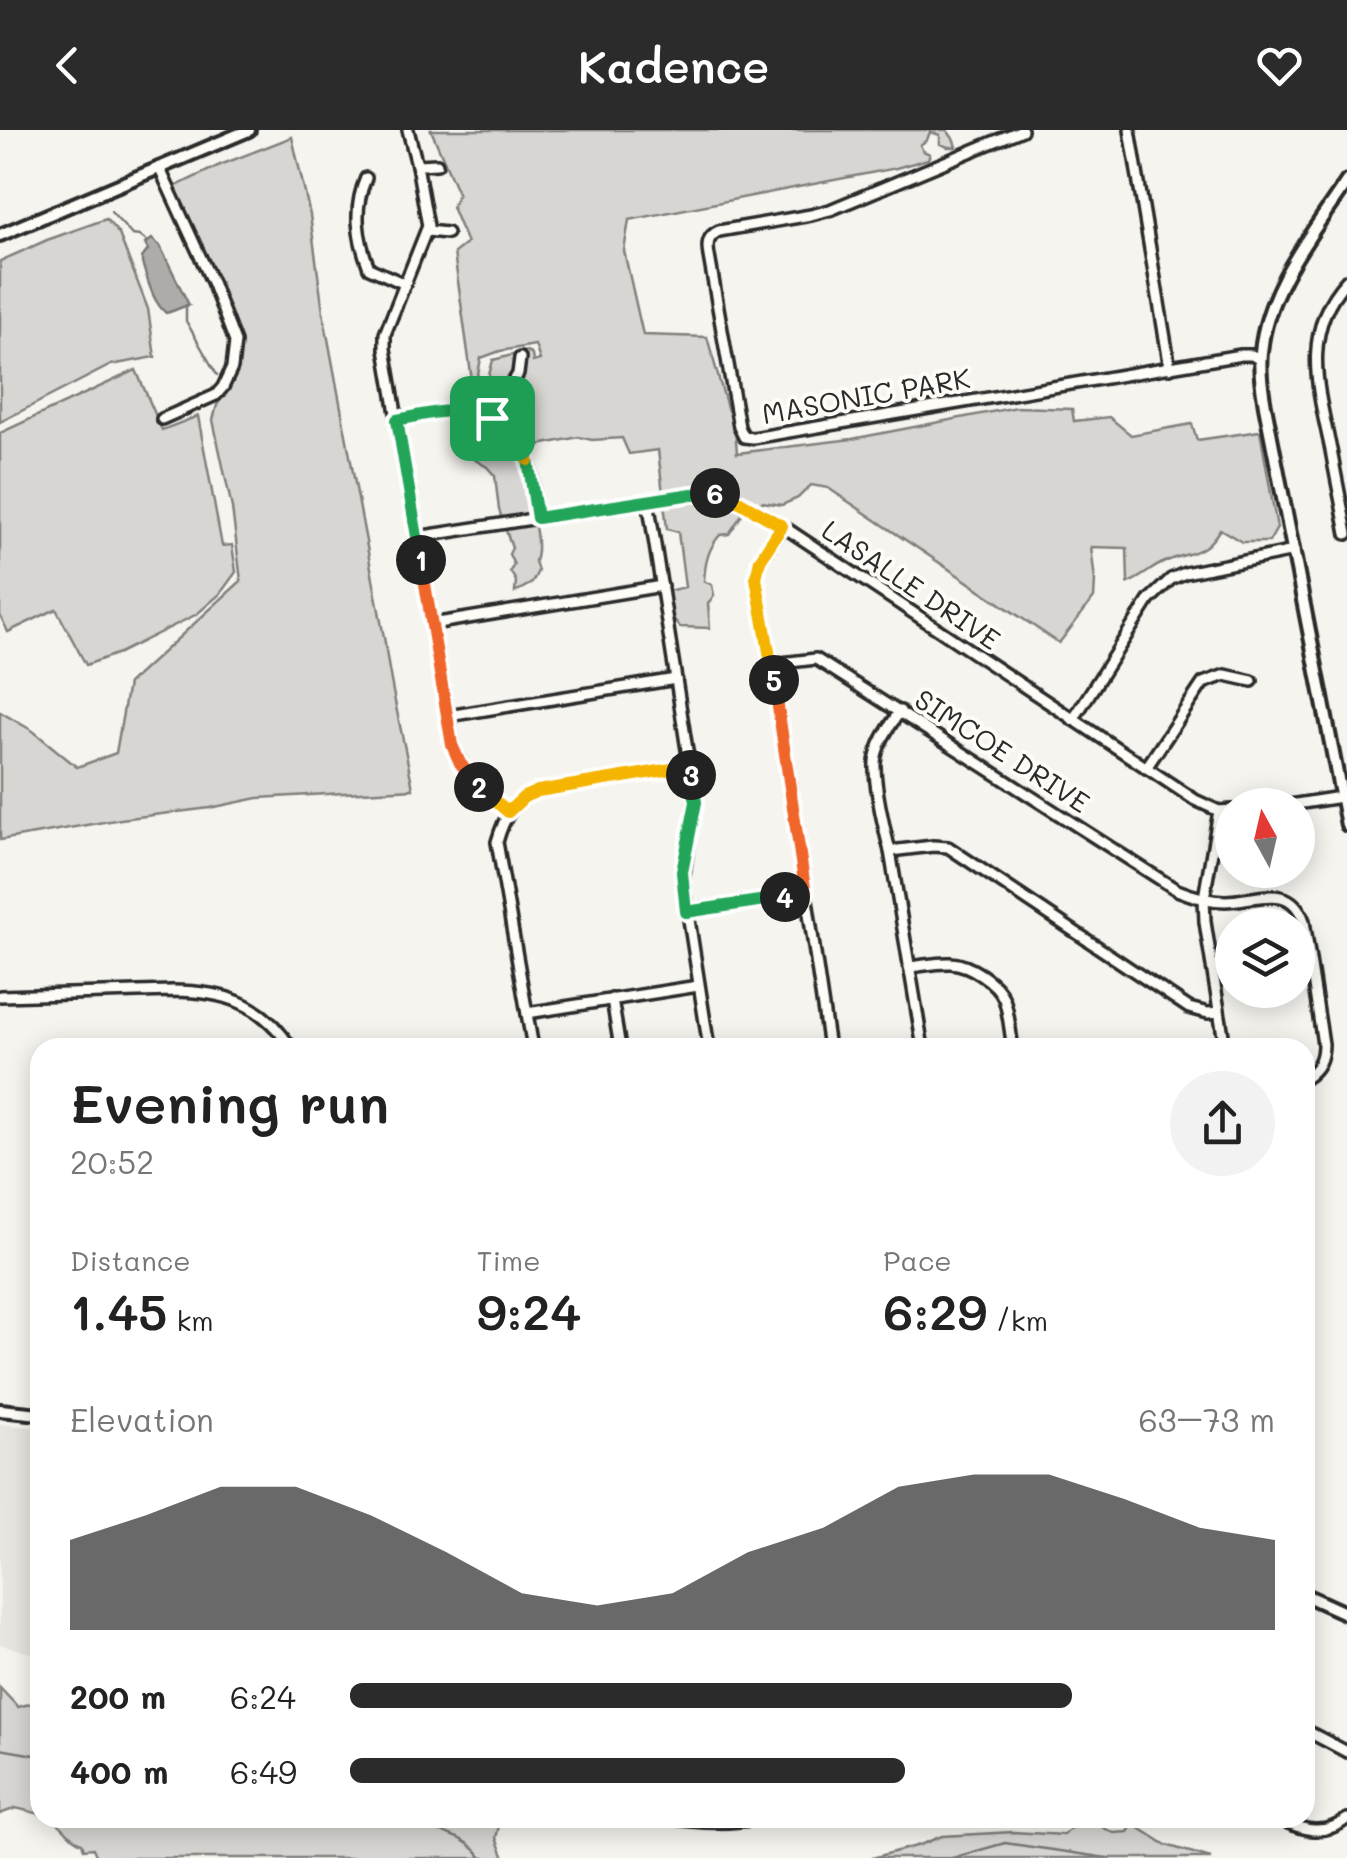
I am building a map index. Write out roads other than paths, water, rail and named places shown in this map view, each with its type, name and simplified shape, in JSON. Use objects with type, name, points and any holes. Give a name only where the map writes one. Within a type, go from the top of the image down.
[{"type":"main road","points":[[0,235],[249,130]]},
{"type":"main road","points":[[1347,181],[1279,289],[1260,360],[1265,406],[1347,824]]},
{"type":"main road","points":[[0,1410],[30,1413]]},
{"type":"main road","points":[[1315,1600],[1344,1614]]},
{"type":"street","points":[[408,130],[418,165],[427,231],[385,334],[385,349],[452,745],[460,763],[482,790],[508,812]]},
{"type":"street","name":"MASONIC PARK","points":[[1022,130],[830,210],[719,231],[711,236],[708,256],[742,434],[746,438],[1241,355],[1260,360]]},
{"type":"street","points":[[1130,130],[1170,368]]},
{"type":"street","points":[[418,165],[437,164]]},
{"type":"street","points":[[159,168],[235,342],[232,368],[216,395],[162,419]]},
{"type":"street","points":[[366,178],[356,213],[363,253],[369,268],[405,284]]},
{"type":"street","points":[[427,231],[448,233]]},
{"type":"street","points":[[1347,280],[1328,306],[1316,352],[1319,397],[1347,534]]},
{"type":"street","points":[[492,418],[518,374],[520,358]]},
{"type":"street","points":[[397,420],[454,410],[492,418],[508,430],[528,462],[537,518]]},
{"type":"street","points":[[1336,473],[1347,470]]},
{"type":"street","name":"LASALLE DRIVE","points":[[418,537],[648,500],[710,492],[724,495],[782,526],[1146,768],[1215,809]]},
{"type":"street","points":[[648,500],[696,802],[682,872],[707,1038]]},
{"type":"street","points":[[782,526],[760,560],[756,578],[828,1038]]},
{"type":"street","points":[[1073,720],[1149,600],[1171,579],[1294,551]]},
{"type":"street","points":[[432,624],[662,586]]},
{"type":"street","name":"SIMCOE DRIVE","points":[[772,664],[816,658],[1165,884],[1204,898]]},
{"type":"street","points":[[1146,768],[1203,683],[1224,675],[1252,680]]},
{"type":"street","points":[[448,716],[676,679]]},
{"type":"street","points":[[900,711],[883,736],[876,762],[882,821],[921,1038]]},
{"type":"street","points":[[531,1038],[497,842],[508,812],[524,797],[538,791],[690,766]]},
{"type":"street","points":[[1315,801],[1344,796]]},
{"type":"street","points":[[1215,834],[1204,898],[1205,922],[1224,1038]]},
{"type":"street","points":[[890,851],[948,847],[1189,1008],[1220,1012]]},
{"type":"street","points":[[686,912],[806,895]]},
{"type":"street","points":[[1204,898],[1230,901],[1280,896],[1301,913],[1323,1044],[1315,1070]]},
{"type":"street","points":[[910,967],[953,963],[985,978],[1005,1002],[1011,1038]]},
{"type":"street","points":[[527,1012],[698,986]]},
{"type":"street","points":[[0,996],[199,991],[226,996],[250,1007],[271,1022],[283,1038]]},
{"type":"street","points":[[612,999],[618,1038]]},
{"type":"street","points":[[1315,1735],[1347,1752]]},
{"type":"street","points":[[1300,1828],[1334,1828],[1347,1819]]},
{"type":"waterway","points":[[111,212],[132,235],[148,242]]},
{"type":"waterway","points":[[186,305],[186,321],[217,375]]},
{"type":"waterway","points":[[0,1749],[30,1754]]},
{"type":"waterway","points":[[423,1828],[459,1839],[482,1858]]},
{"type":"waterway","points":[[952,1858],[1005,1843],[1107,1858]]}]
